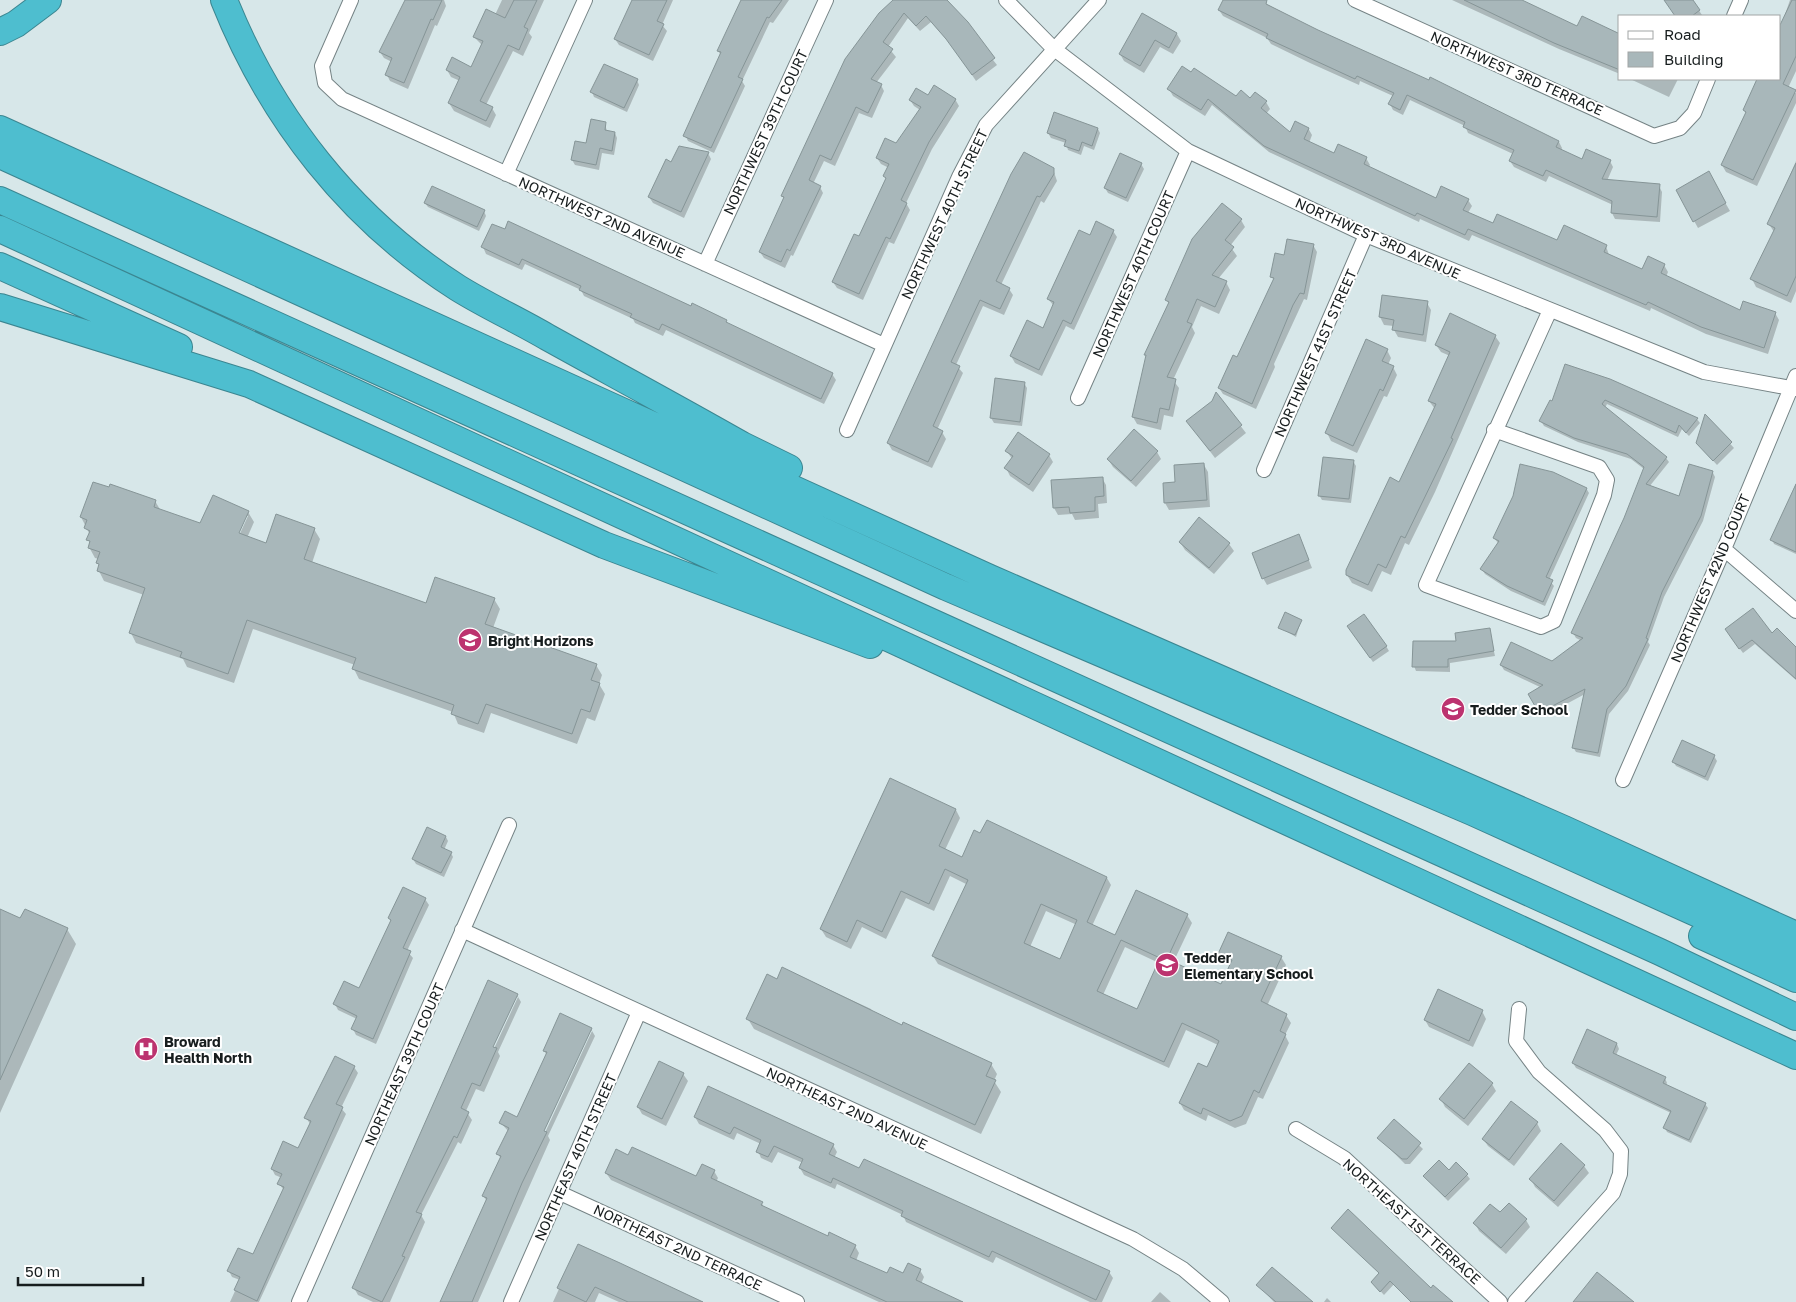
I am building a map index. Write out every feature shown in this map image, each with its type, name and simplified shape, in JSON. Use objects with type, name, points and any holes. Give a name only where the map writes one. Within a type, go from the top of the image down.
[{"type":"highway","points":[[0,32],[16,24],[48,0]]},
{"type":"highway","points":[[224,0],[237,32],[270,96],[304,145],[341,190],[428,266],[467,293],[742,445],[948,540],[990,578]]},
{"type":"highway","points":[[0,129],[990,578],[1564,829],[1796,935]]},
{"type":"highway","points":[[0,155],[946,587],[1455,804],[1796,958]]},
{"type":"highway","points":[[0,200],[1652,949],[1796,1017]]},
{"type":"highway","points":[[0,229],[1796,1056]]},
{"type":"highway","points":[[0,266],[172,344],[248,384],[604,545],[752,599],[834,633],[1010,693]]},
{"type":"highway","points":[[0,306],[248,384]]},
{"type":"highway","points":[[946,587],[1018,624],[1796,980]]},
{"type":"street","name":"NORTHWEST 2ND AVENUE","points":[[351,0],[322,66],[325,83],[342,99],[884,345]]},
{"type":"street","points":[[506,174],[585,0]]},
{"type":"street","name":"NORTHWEST 39TH COURT","points":[[705,264],[826,0]]},
{"type":"street","name":"NORTHWEST 3RD AVENUE","points":[[1006,0],[1054,48],[1188,150],[1366,235],[1704,372],[1794,384]]},
{"type":"street","name":"NORTHWEST 40TH STREET","points":[[847,430],[959,177],[986,125],[1099,0]]},
{"type":"street","name":"NORTHWEST 3RD TERRACE","points":[[1355,0],[1654,136],[1680,128],[1694,112],[1708,80]]},
{"type":"street","points":[[1734,15],[1741,0]]},
{"type":"street","name":"NORTHWEST 40TH COURT","points":[[1078,398],[1188,150]]},
{"type":"street","name":"NORTHWEST 41ST STREET","points":[[1264,470],[1366,235]]},
{"type":"street","points":[[1494,430],[1599,467],[1607,480],[1604,495],[1554,621],[1541,627],[1426,584],[1494,430],[1550,310]]},
{"type":"street","name":"NORTHWEST 42ND COURT","points":[[1623,780],[1794,384]]},
{"type":"street","points":[[1724,549],[1796,611]]},
{"type":"street","name":"NORTHEAST 39TH COURT","points":[[303,1301],[462,930],[509,826]]},
{"type":"street","name":"NORTHEAST 2ND AVENUE","points":[[462,930],[1132,1239],[1183,1269],[1222,1302]]},
{"type":"street","points":[[1515,1302],[1613,1193],[1620,1174],[1621,1151],[1605,1130],[1539,1072],[1516,1041],[1519,1009]]},
{"type":"street","name":"NORTHEAST 40TH STREET","points":[[511,1302],[639,1012]]},
{"type":"street","name":"NORTHEAST 1ST TERRACE","points":[[1296,1129],[1344,1158],[1500,1302]]},
{"type":"street","name":"NORTHEAST 2ND TERRACE","points":[[560,1193],[797,1302]]},
{"type":"building","points":[[405,0],[442,0],[433,20],[431,19],[404,83],[385,75],[392,58],[379,52]]},
{"type":"building","points":[[514,0],[537,0],[524,27],[528,29],[519,50],[508,45],[480,101],[493,107],[486,121],[448,103],[460,77],[446,70],[452,57],[471,67],[483,41],[473,37],[486,9],[505,18]]},
{"type":"building","points":[[632,0],[667,0],[657,21],[664,24],[649,55],[614,39]]},
{"type":"building","points":[[741,0],[782,0],[769,18],[767,17],[738,77],[743,79],[711,148],[683,136],[721,52],[717,51]]},
{"type":"building","points":[[893,0],[947,0],[968,22],[995,58],[972,75],[946,39],[926,16],[916,26],[904,13],[883,42],[893,49],[871,79],[882,84],[868,113],[856,107],[831,160],[820,155],[809,180],[821,186],[790,251],[787,249],[781,262],[759,252],[784,197],[781,196],[845,59],[879,13]]},
{"type":"building","points":[[1223,0],[1267,0],[1266,4],[1318,30],[1429,80],[1430,77],[1559,141],[1556,147],[1582,159],[1586,149],[1611,160],[1602,179],[1660,184],[1657,217],[1611,213],[1612,201],[1546,170],[1543,176],[1509,161],[1514,150],[1463,127],[1465,122],[1407,95],[1400,110],[1388,104],[1394,93],[1357,76],[1355,79],[1266,38],[1268,34],[1218,10]]},
{"type":"building","points":[[1464,0],[1522,0],[1577,26],[1582,16],[1618,33],[1618,69],[1554,43]]},
{"type":"building","points":[[1664,0],[1693,0],[1700,10],[1693,15],[1674,15]]},
{"type":"building","points":[[1792,0],[1796,0],[1796,56],[1783,84],[1796,90],[1753,180],[1721,165],[1746,112],[1743,110],[1757,80],[1781,80],[1781,23]]},
{"type":"building","points":[[1142,13],[1177,33],[1169,48],[1155,40],[1140,66],[1119,54]]},
{"type":"building","points":[[604,64],[638,79],[624,108],[590,92]]},
{"type":"building","points":[[1182,66],[1191,72],[1194,68],[1236,96],[1241,90],[1250,98],[1255,92],[1267,101],[1261,108],[1290,132],[1295,121],[1309,128],[1304,139],[1334,153],[1338,144],[1367,157],[1364,164],[1436,198],[1441,186],[1469,199],[1463,210],[1493,223],[1497,214],[1557,240],[1564,225],[1607,245],[1604,252],[1642,269],[1648,256],[1665,264],[1661,273],[1740,310],[1743,301],[1776,312],[1764,348],[1701,327],[1648,302],[1646,305],[1468,229],[1465,235],[1417,213],[1415,216],[1264,146],[1208,99],[1201,110],[1167,89]]},
{"type":"building","points":[[934,85],[956,99],[929,142],[901,200],[907,203],[890,239],[886,237],[859,294],[832,282],[854,234],[859,236],[886,178],[883,176],[889,164],[876,158],[885,138],[896,143],[921,107],[909,100],[916,88],[928,95]]},
{"type":"building","points":[[1054,112],[1098,128],[1092,146],[1082,142],[1079,151],[1064,146],[1066,140],[1047,133]]},
{"type":"building","points":[[591,119],[606,122],[605,130],[615,132],[612,151],[600,148],[596,165],[571,160],[575,141],[586,143]]},
{"type":"building","points":[[679,146],[709,152],[681,212],[648,197],[666,159],[671,162]]},
{"type":"building","points":[[1024,152],[1054,168],[1054,174],[1040,197],[1037,196],[996,281],[1010,288],[1000,309],[980,300],[951,362],[960,366],[933,426],[943,431],[928,462],[887,443],[1011,174]]},
{"type":"building","points":[[1120,153],[1142,163],[1126,198],[1104,188]]},
{"type":"building","points":[[1796,163],[1796,276],[1787,296],[1750,279],[1775,228],[1767,224]]},
{"type":"building","points":[[1709,171],[1726,203],[1693,222],[1676,190]]},
{"type":"building","points":[[432,186],[485,210],[477,227],[424,203]]},
{"type":"building","points":[[1222,203],[1242,219],[1225,240],[1234,247],[1212,275],[1227,281],[1215,307],[1197,299],[1187,322],[1192,324],[1167,377],[1176,379],[1169,410],[1160,408],[1157,423],[1132,417],[1146,355],[1144,355],[1169,302],[1165,300],[1192,239]]},
{"type":"building","points":[[508,221],[691,306],[692,303],[727,320],[726,322],[833,373],[821,399],[662,324],[659,330],[630,317],[632,314],[579,290],[581,286],[522,259],[519,265],[481,247],[492,224],[505,229]]},
{"type":"building","points":[[1096,221],[1114,230],[1071,324],[1063,320],[1039,370],[1010,356],[1027,320],[1043,328],[1054,302],[1047,299],[1079,230],[1090,235]]},
{"type":"building","points":[[1287,239],[1314,244],[1304,294],[1300,293],[1293,305],[1252,404],[1218,388],[1233,355],[1237,357],[1274,278],[1270,277],[1275,253],[1284,255]]},
{"type":"building","points":[[1382,295],[1428,301],[1423,335],[1392,330],[1394,320],[1379,317]]},
{"type":"building","points":[[1450,313],[1496,335],[1451,438],[1453,439],[1405,538],[1401,536],[1386,568],[1378,564],[1368,585],[1346,575],[1346,570],[1390,477],[1399,482],[1436,404],[1428,401],[1450,352],[1435,345]]},
{"type":"building","points":[[1366,339],[1388,349],[1382,361],[1394,366],[1383,391],[1380,389],[1353,446],[1325,433]]},
{"type":"building","points":[[1565,364],[1610,379],[1698,418],[1686,433],[1679,425],[1676,433],[1605,400],[1602,404],[1667,457],[1646,484],[1679,496],[1689,464],[1713,471],[1701,516],[1662,592],[1646,638],[1648,639],[1626,686],[1607,709],[1598,753],[1572,748],[1585,689],[1539,713],[1528,694],[1543,685],[1500,665],[1511,642],[1552,661],[1583,638],[1571,633],[1624,518],[1644,467],[1627,454],[1574,438],[1539,421],[1550,400],[1552,401]]},
{"type":"building","points":[[995,378],[1025,382],[1020,422],[990,418]]},
{"type":"building","points":[[1216,392],[1242,425],[1210,451],[1186,421],[1212,401]]},
{"type":"building","points":[[1705,414],[1732,442],[1713,461],[1696,443]]},
{"type":"building","points":[[1134,429],[1158,451],[1131,481],[1107,459]]},
{"type":"building","points":[[1018,432],[1050,454],[1029,485],[1004,468],[1013,456],[1005,451]]},
{"type":"building","points":[[1323,457],[1354,460],[1349,499],[1318,496]]},
{"type":"building","points":[[1204,463],[1207,500],[1164,503],[1163,483],[1175,482],[1174,465]]},
{"type":"building","points":[[1520,464],[1553,472],[1587,488],[1546,577],[1553,580],[1543,602],[1507,586],[1480,569],[1499,541],[1493,538],[1513,496]]},
{"type":"building","points":[[1103,477],[1104,496],[1095,497],[1095,511],[1070,513],[1069,507],[1053,508],[1051,480]]},
{"type":"building","points":[[93,482],[109,487],[110,484],[156,500],[154,507],[200,523],[213,495],[249,511],[239,533],[266,543],[276,514],[315,528],[304,559],[426,603],[435,577],[495,598],[485,624],[597,664],[591,680],[600,683],[590,712],[581,709],[572,734],[486,704],[478,724],[451,714],[454,705],[352,669],[356,658],[247,620],[228,674],[180,657],[182,652],[129,633],[145,588],[97,571],[99,564],[96,563],[100,552],[88,548],[90,541],[86,540],[90,531],[84,528],[87,520],[80,517]]},
{"type":"building","points":[[1796,484],[1796,552],[1770,540]]},
{"type":"building","points":[[1199,517],[1230,543],[1209,568],[1179,542]]},
{"type":"building","points":[[1299,534],[1309,560],[1262,579],[1252,553]]},
{"type":"building","points":[[1753,608],[1772,633],[1777,628],[1796,647],[1796,679],[1752,640],[1739,649],[1725,629]]},
{"type":"building","points":[[1285,612],[1302,620],[1295,635],[1278,628]]},
{"type":"building","points":[[1364,614],[1387,646],[1370,658],[1347,626]]},
{"type":"building","points":[[1490,628],[1494,651],[1448,659],[1448,667],[1412,667],[1413,641],[1456,641],[1455,633]]},
{"type":"building","points":[[1682,740],[1715,755],[1705,777],[1672,762]]},
{"type":"building","points":[[890,778],[956,809],[939,846],[962,857],[974,830],[980,833],[987,820],[1107,877],[1087,922],[1115,935],[1136,890],[1188,914],[1167,959],[1221,984],[1232,960],[1218,954],[1228,932],[1282,956],[1261,1001],[1287,1014],[1280,1031],[1286,1034],[1259,1093],[1254,1090],[1242,1116],[1230,1121],[1203,1108],[1201,1114],[1179,1103],[1198,1063],[1207,1067],[1219,1041],[1212,1037],[1182,1023],[1164,1062],[932,956],[968,880],[945,869],[929,904],[901,891],[882,932],[857,920],[847,942],[820,929]],"holes":[[[1041,904],[1077,920],[1060,959],[1024,943]],[[1121,940],[1160,958],[1137,1009],[1097,991]]]},
{"type":"building","points":[[427,827],[446,836],[441,847],[452,852],[441,873],[412,859]]},
{"type":"building","points":[[403,887],[426,898],[403,948],[411,951],[373,1039],[351,1029],[357,1016],[333,1004],[344,981],[359,988],[391,920],[388,918]]},
{"type":"building","points":[[0,909],[20,918],[25,909],[68,928],[0,1080]]},
{"type":"building","points":[[782,967],[902,1025],[903,1022],[992,1063],[986,1076],[996,1080],[975,1125],[746,1019],[767,974],[777,979]]},
{"type":"building","points":[[488,980],[518,994],[493,1047],[497,1048],[480,1086],[472,1083],[461,1108],[469,1112],[457,1138],[454,1136],[416,1212],[422,1214],[402,1256],[405,1257],[382,1302],[352,1288]]},
{"type":"building","points":[[1438,989],[1483,1010],[1469,1041],[1424,1020]]},
{"type":"building","points":[[560,1013],[592,1028],[544,1131],[547,1132],[522,1183],[472,1302],[440,1302],[487,1198],[482,1196],[501,1156],[496,1154],[509,1128],[499,1123],[505,1111],[517,1117],[547,1052],[543,1051]]},
{"type":"building","points":[[1587,1029],[1617,1043],[1613,1053],[1666,1077],[1663,1083],[1706,1103],[1689,1140],[1663,1128],[1671,1111],[1572,1063]]},
{"type":"building","points":[[335,1056],[355,1066],[336,1104],[343,1107],[257,1301],[234,1290],[240,1277],[227,1271],[238,1248],[253,1254],[284,1187],[277,1184],[282,1174],[271,1169],[283,1141],[298,1148],[311,1121],[304,1118]]},
{"type":"building","points":[[659,1061],[684,1073],[662,1119],[637,1107]]},
{"type":"building","points":[[1469,1063],[1493,1083],[1464,1119],[1439,1099]]},
{"type":"building","points":[[708,1086],[834,1144],[829,1154],[859,1168],[864,1159],[1110,1271],[1096,1300],[992,1251],[989,1257],[901,1216],[903,1211],[833,1178],[831,1183],[799,1168],[803,1159],[774,1146],[768,1157],[756,1152],[761,1140],[734,1127],[730,1134],[694,1117]]},
{"type":"building","points":[[1511,1101],[1538,1122],[1509,1160],[1482,1139]]},
{"type":"building","points":[[1394,1119],[1421,1143],[1407,1159],[1402,1159],[1377,1138]]},
{"type":"building","points":[[1561,1143],[1585,1165],[1554,1201],[1529,1179]]},
{"type":"building","points":[[632,1147],[696,1176],[702,1164],[715,1170],[711,1178],[763,1202],[761,1205],[828,1236],[829,1232],[856,1245],[850,1257],[887,1273],[890,1267],[903,1273],[908,1263],[921,1269],[916,1280],[963,1302],[887,1302],[605,1173],[616,1149],[628,1155]]},
{"type":"building","points":[[1439,1160],[1449,1170],[1456,1162],[1468,1174],[1445,1197],[1423,1176]]},
{"type":"building","points":[[1509,1203],[1527,1219],[1501,1248],[1473,1223],[1490,1204],[1500,1212]]},
{"type":"building","points":[[1348,1209],[1431,1288],[1433,1285],[1453,1302],[1411,1302],[1390,1281],[1380,1292],[1371,1282],[1379,1273],[1331,1228]]},
{"type":"building","points":[[578,1244],[703,1302],[628,1302],[595,1287],[586,1302],[557,1288]]},
{"type":"building","points":[[1272,1267],[1313,1302],[1276,1302],[1256,1285]]},
{"type":"building","points":[[1597,1272],[1634,1302],[1573,1302]]},
{"type":"place","name":"Bright Horizons","points":[[470,640]]},
{"type":"place","name":"Tedder School","points":[[1453,709]]},
{"type":"place","name":"Tedder Elementary School","points":[[1167,965]]},
{"type":"place","name":"Broward Health North","points":[[146,1049]]}]
